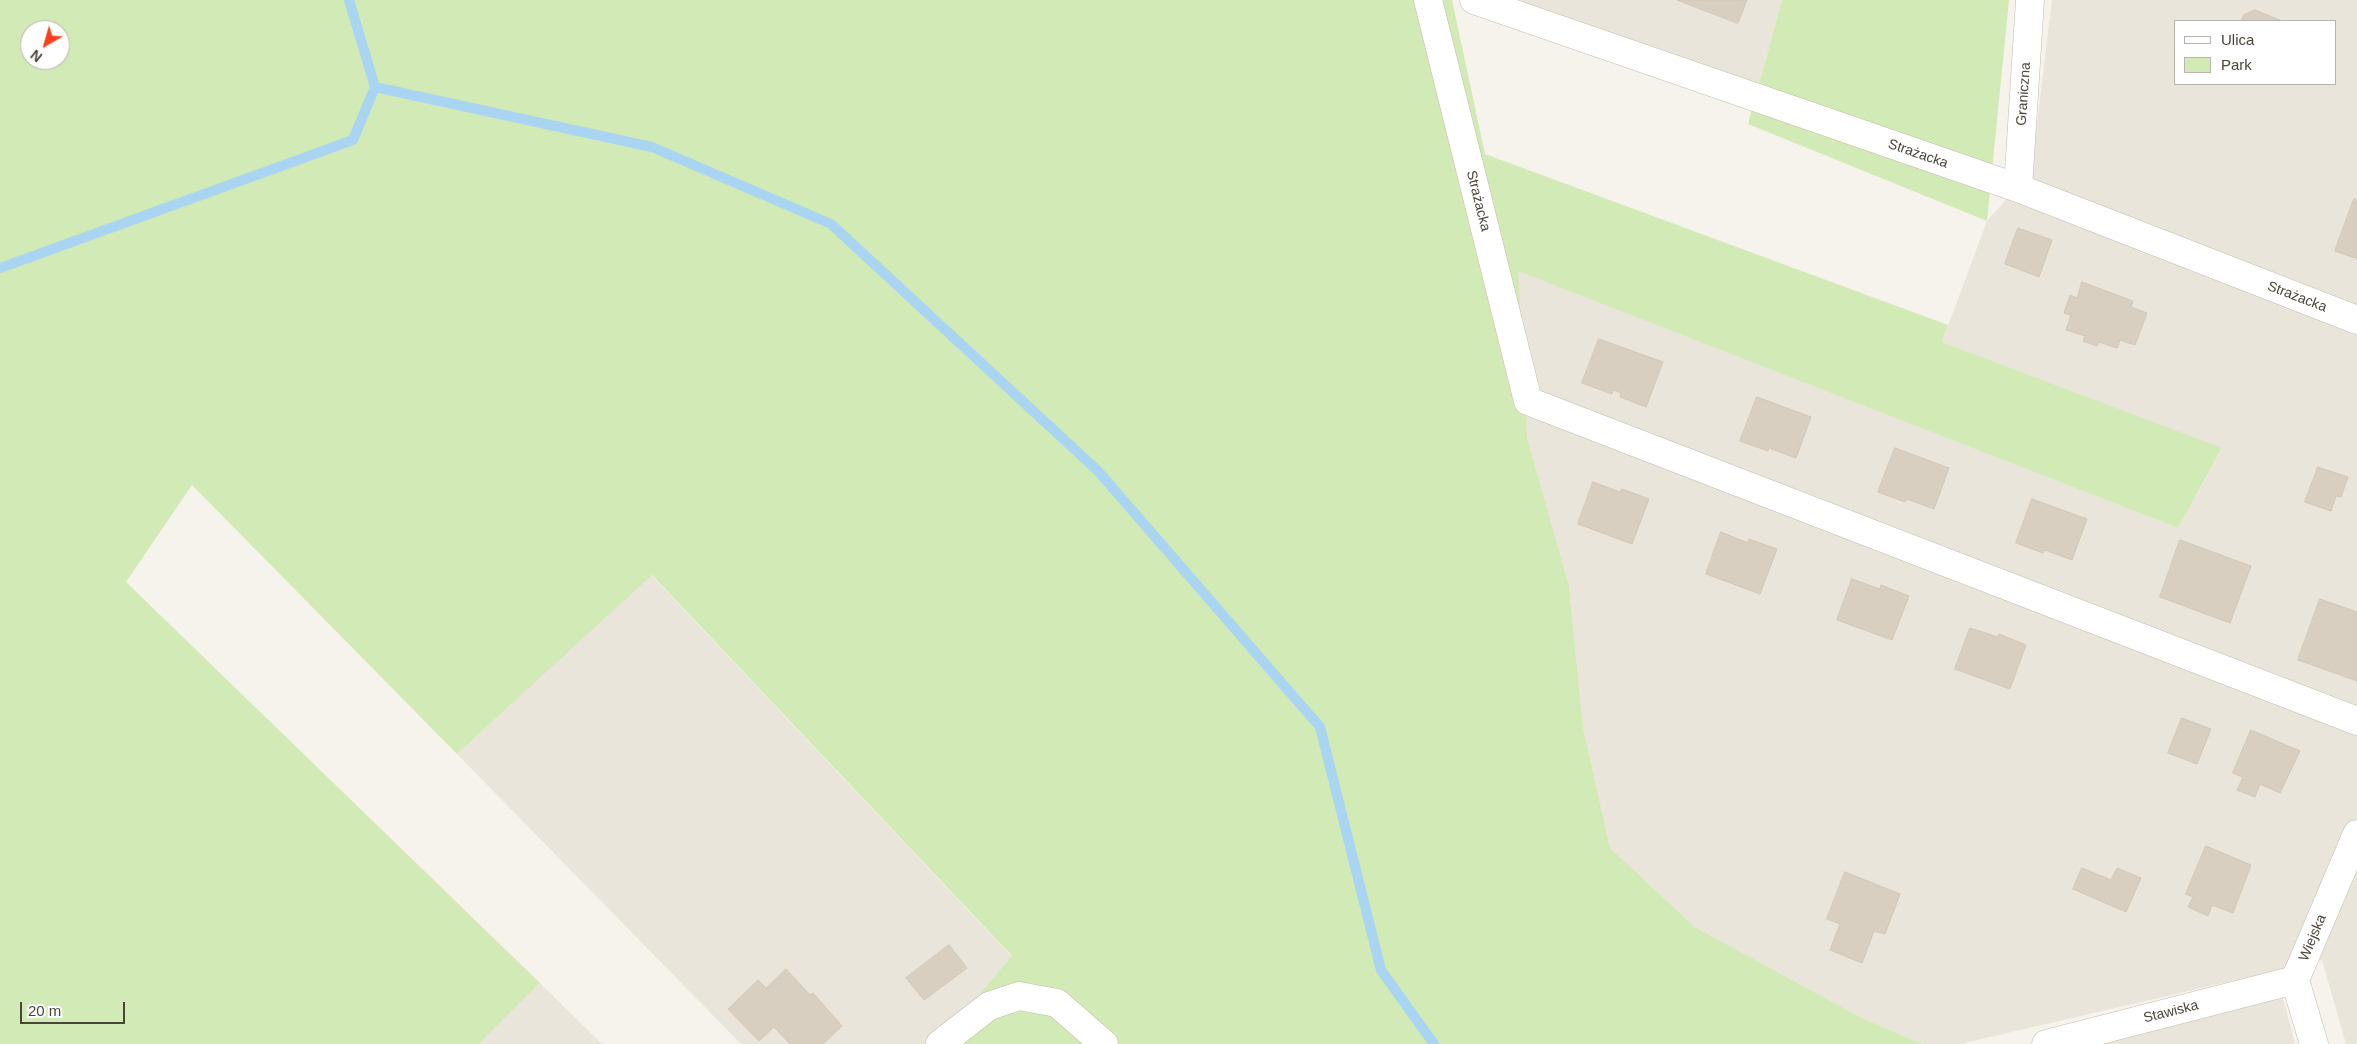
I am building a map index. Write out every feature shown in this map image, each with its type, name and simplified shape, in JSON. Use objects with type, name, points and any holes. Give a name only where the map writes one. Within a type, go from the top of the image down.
[{"type":"street","name":"Strażacka","points":[[1428,0],[1528,401],[2357,721]]},
{"type":"street","name":"Strażacka","points":[[1474,0],[2018,188],[2357,320]]},
{"type":"street","name":"Graniczna","points":[[2018,188],[2030,0]]},
{"type":"street","name":"Wiejska","points":[[2295,980],[2357,834]]},
{"type":"street","name":"Stawiska","points":[[2046,1044],[2295,980]]},
{"type":"street","points":[[2295,980],[2314,1044]]},
{"type":"street","points":[[940,1044],[989,1006],[1019,996],[1058,1002],[1104,1044]]},
{"type":"shaded area","points":[[1516,0],[1782,0],[1758,87]]},
{"type":"shaded area","points":[[2052,0],[2357,0],[2357,1044],[2346,1044],[2322,960],[1960,1044],[1922,1044],[1860,1017],[1695,927],[1610,848],[1583,727],[1569,586],[1527,437],[1517,270],[2178,528],[2222,449],[1942,342],[1987,221],[2031,172]]},
{"type":"shaded area","points":[[651,575],[1012,957],[938,1044],[741,1044],[457,754]]},
{"type":"shaded area","points":[[540,983],[602,1044],[479,1044]]},
{"type":"shaded area","points":[[2283,998],[2295,1044],[2082,1044]]},
{"type":"green space","points":[[0,0],[1452,0],[1485,154],[1948,325],[1942,342],[2222,448],[2178,528],[1518,271],[1527,437],[1569,586],[1583,727],[1610,848],[1695,927],[1860,1017],[1922,1044],[938,1044],[1012,956],[652,575],[457,754],[192,485],[126,582],[540,983],[479,1044],[0,1044]]},
{"type":"green space","points":[[1782,0],[2009,0],[1987,221],[1748,124]]},
{"type":"building","points":[[1677,0],[1747,0],[1738,23]]},
{"type":"building","points":[[2255,10],[2280,20],[2242,20],[2244,15]]},
{"type":"building","points":[[2354,199],[2357,200],[2357,259],[2335,251]]},
{"type":"building","points":[[2018,228],[2052,240],[2039,277],[2005,264]]},
{"type":"building","points":[[2082,282],[2133,301],[2131,307],[2147,313],[2135,345],[2120,340],[2117,348],[2099,342],[2097,346],[2083,341],[2085,336],[2066,330],[2071,315],[2064,313],[2070,295],[2077,298]]},
{"type":"building","points":[[1599,339],[1663,362],[1646,407],[1620,397],[1621,393],[1613,390],[1612,394],[1582,383]]},
{"type":"building","points":[[1757,397],[1811,417],[1796,458],[1769,448],[1768,451],[1740,441]]},
{"type":"building","points":[[1895,448],[1949,468],[1934,509],[1907,499],[1905,502],[1878,492]]},
{"type":"building","points":[[2318,467],[2348,477],[2341,497],[2336,496],[2331,511],[2305,502]]},
{"type":"building","points":[[1593,482],[1620,492],[1622,489],[1649,499],[1632,544],[1578,524]]},
{"type":"building","points":[[2032,499],[2087,519],[2072,560],[2045,550],[2043,553],[2016,543]]},
{"type":"building","points":[[1721,532],[1748,543],[1749,539],[1777,549],[1760,594],[1706,574]]},
{"type":"building","points":[[2180,540],[2251,566],[2230,623],[2160,597]]},
{"type":"building","points":[[1852,579],[1880,589],[1881,585],[1909,596],[1892,640],[1837,620]]},
{"type":"building","points":[[2320,599],[2357,612],[2357,681],[2298,660]]},
{"type":"building","points":[[1970,628],[1998,637],[1999,634],[2026,645],[2010,689],[1955,669]]},
{"type":"building","points":[[2182,718],[2211,729],[2197,764],[2168,753]]},
{"type":"building","points":[[2251,730],[2300,751],[2280,793],[2260,784],[2255,797],[2237,790],[2243,777],[2233,773]]},
{"type":"building","points":[[2206,846],[2251,865],[2233,913],[2212,905],[2208,916],[2188,907],[2193,897],[2186,894]]},
{"type":"building","points":[[2082,868],[2111,880],[2117,868],[2141,878],[2126,912],[2073,889]]},
{"type":"building","points":[[1845,872],[1900,894],[1885,934],[1874,931],[1862,963],[1830,950],[1840,924],[1827,919]]},
{"type":"building","points":[[949,945],[967,968],[924,1000],[906,978]]},
{"type":"building","points":[[786,969],[810,995],[813,993],[842,1026],[823,1044],[790,1044],[774,1027],[759,1041],[728,1009],[758,980],[766,988]]},
{"type":"waterway","points":[[0,268],[353,140],[375,87],[349,0]]},
{"type":"waterway","points":[[375,87],[652,147],[831,224],[1098,471],[1320,727],[1381,970],[1434,1044]]}]
